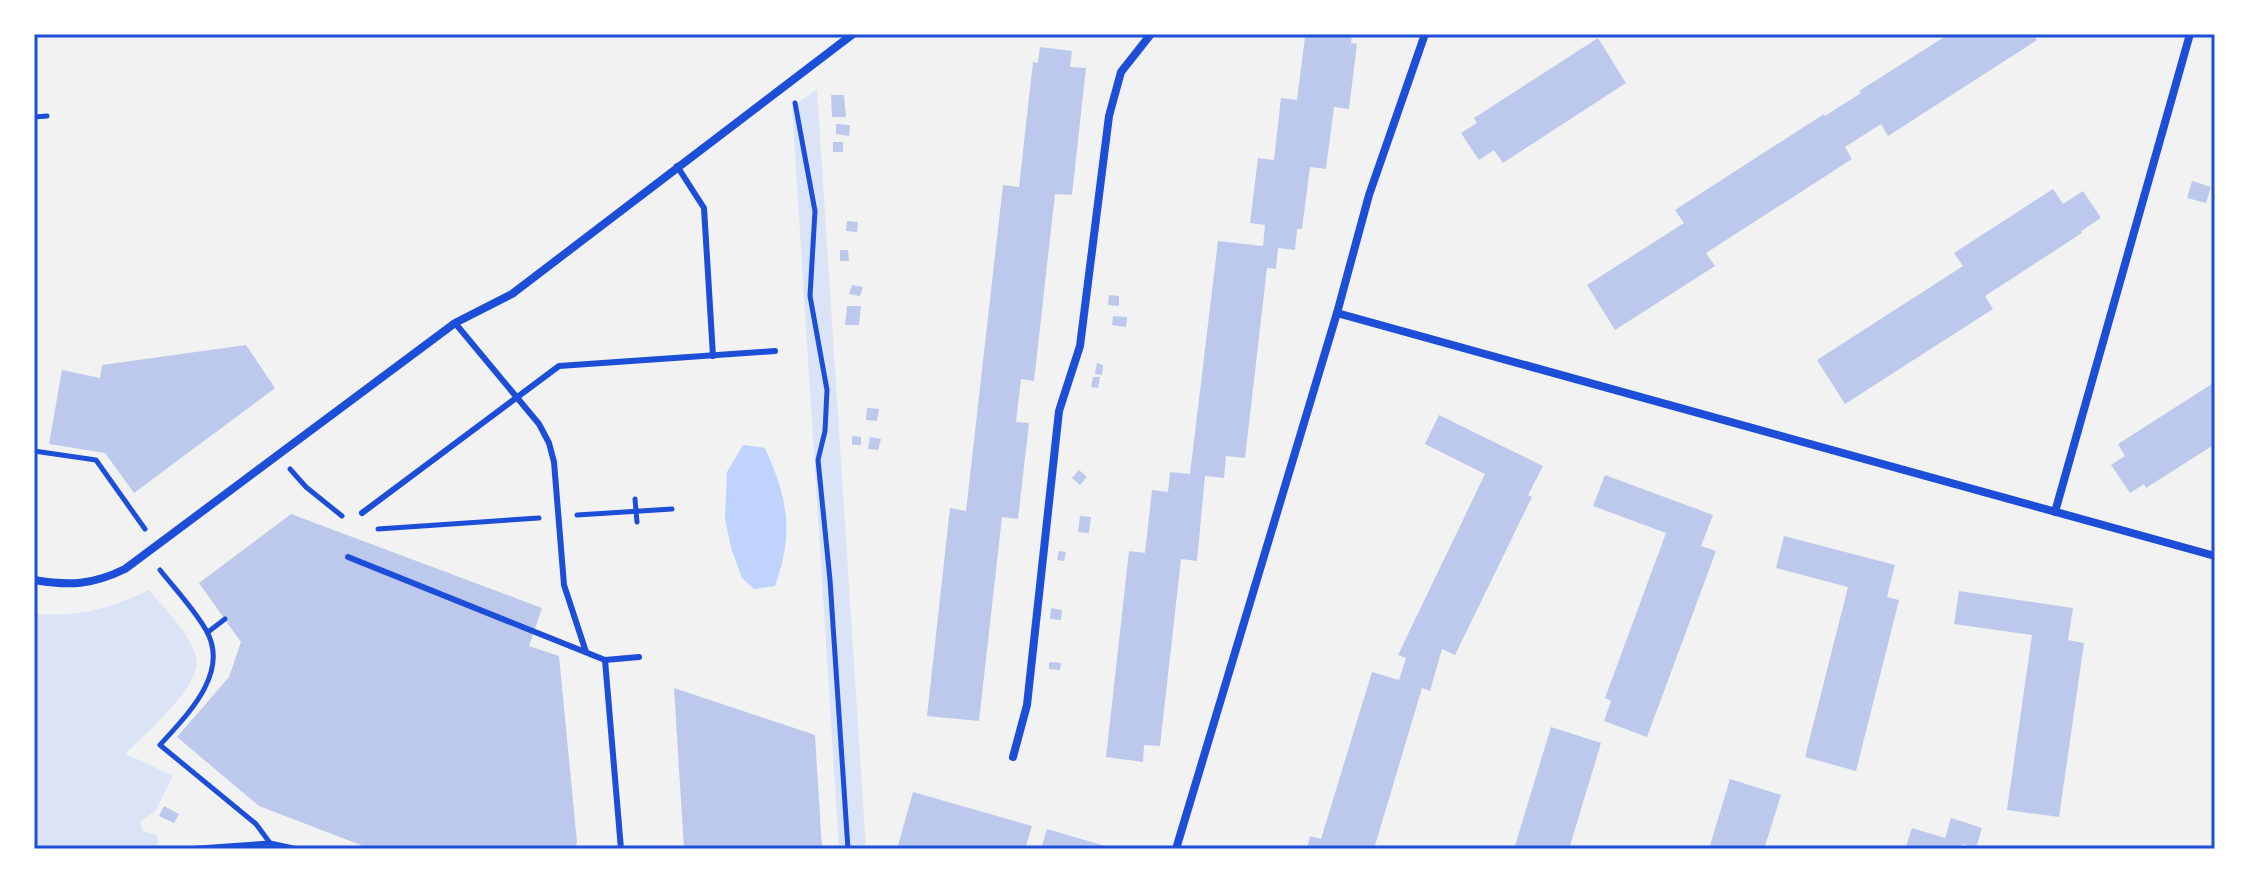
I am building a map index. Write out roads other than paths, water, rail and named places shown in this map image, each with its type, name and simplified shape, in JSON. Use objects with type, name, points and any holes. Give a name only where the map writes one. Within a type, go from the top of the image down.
[{"type":"street","points":[[34,580],[65,585],[102,581],[125,569],[455,323],[512,294],[853,34]]},
{"type":"street","points":[[1013,757],[1027,705],[1059,411],[1080,346],[1109,116],[1121,72],[1151,34]]},
{"type":"street","points":[[1176,849],[1373,183],[1425,34]]},
{"type":"street","points":[[2055,512],[2190,34]]},
{"type":"street","points":[[1337,313],[2215,556]]},
{"type":"lane","points":[[677,166],[704,208],[713,356]]},
{"type":"lane","points":[[455,323],[539,424],[549,443],[554,462],[564,585],[586,652]]},
{"type":"lane","points":[[362,513],[559,366],[775,351]]},
{"type":"lane","points":[[348,557],[605,660],[639,657]]},
{"type":"lane","points":[[605,660],[621,849]]},
{"type":"water","points":[[743,445],[765,448],[783,500],[785,549],[775,586],[754,589],[742,578],[731,548],[725,518],[727,472]]}]
